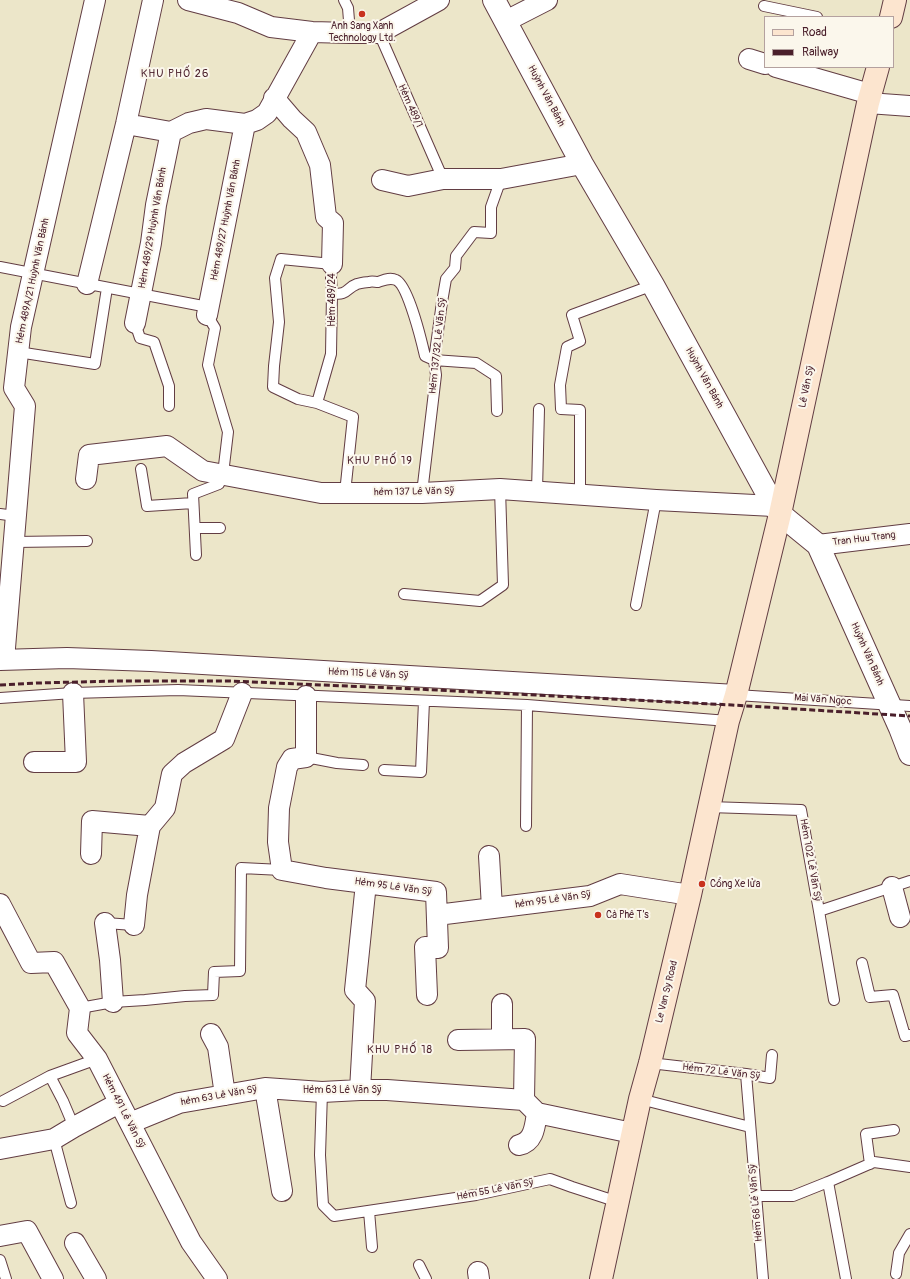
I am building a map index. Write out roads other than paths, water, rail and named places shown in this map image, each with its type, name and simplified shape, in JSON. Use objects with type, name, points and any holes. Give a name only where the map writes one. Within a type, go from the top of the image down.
[{"type":"main road","points":[[891,16],[895,0]]},
{"type":"main road","name":"Lê Văn Sỹ","points":[[736,694],[869,98],[878,68]]},
{"type":"main road","name":"Le Van Sy Road","points":[[601,1279],[632,1133],[690,895],[728,721],[736,694]]},
{"type":"street","name":"Hẻm 489A/21 Huỳnh Văn Bánh","points":[[2,660],[14,542],[8,515],[25,406],[14,388],[21,327],[95,0]]},
{"type":"street","points":[[87,284],[126,124],[152,0]]},
{"type":"street","points":[[188,0],[238,13],[271,27],[312,32],[350,33],[378,33],[439,0]]},
{"type":"street","name":"Huỳnh Văn Bánh","points":[[494,0],[582,164],[653,285],[777,510],[818,545],[900,705],[910,754]]},
{"type":"street","points":[[506,21],[547,0]]},
{"type":"street","points":[[126,124],[171,132],[190,123],[206,119],[244,124],[257,120],[267,113],[312,32]]},
{"type":"street","points":[[779,68],[869,98],[910,106]]},
{"type":"street","name":"Hẻm 489/24","points":[[274,98],[292,119],[306,132],[320,165],[326,217],[333,223],[332,264]]},
{"type":"street","name":"Hẻm 489/27 Huỳnh Văn Bánh","points":[[208,311],[244,124]]},
{"type":"street","name":"Hẻm 489/29 Huỳnh Văn Bánh","points":[[135,323],[151,243],[156,205],[171,132]]},
{"type":"street","points":[[382,180],[408,186],[443,178],[501,179],[582,164]]},
{"type":"street","name":"hẻm 137 Lê Văn Sỹ","points":[[86,479],[89,455],[167,446],[203,471],[321,493],[422,493],[500,489],[777,510]]},
{"type":"street","name":"Tran Huu Trang","points":[[818,545],[910,534]]},
{"type":"street","name":"Hẻm 115 Lê Văn Sỹ","points":[[2,660],[67,658],[151,660],[736,694]]},
{"type":"street","points":[[34,762],[76,762],[73,693]]},
{"type":"street","points":[[134,925],[137,895],[150,826],[165,808],[172,774],[184,763],[224,739],[242,693]]},
{"type":"street","points":[[282,870],[278,842],[279,808],[287,767],[292,759],[306,757],[306,696]]},
{"type":"street","points":[[90,854],[92,821],[150,826]]},
{"type":"street","points":[[489,856],[492,908]]},
{"type":"street","name":"Hẻm 95 Lê Văn Sỹ","points":[[282,870],[326,878],[436,892],[438,948],[425,947],[427,995]]},
{"type":"street","points":[[360,1090],[365,1000],[355,990],[366,883]]},
{"type":"street","name":"hẻm 95 Lê Văn Sỹ","points":[[437,915],[590,896],[620,884],[690,895]]},
{"type":"street","points":[[900,917],[901,884]]},
{"type":"street","points":[[0,904],[31,963],[54,962],[80,1008]]},
{"type":"street","points":[[105,923],[110,960],[113,1002]]},
{"type":"street","points":[[502,1004],[502,1039]]},
{"type":"street","name":"Hẻm 491 Lê Văn Sỹ","points":[[80,1008],[77,1033],[97,1059],[191,1242],[217,1279]]},
{"type":"street","name":"Hẻm 63 Lê Văn Sỹ","points":[[211,1034],[218,1047],[224,1095]]},
{"type":"street","points":[[458,1040],[526,1039],[531,1106],[536,1125],[532,1137],[525,1144],[519,1145]]},
{"type":"street","name":"Hẻm 63 Lê Văn Sỹ","points":[[282,1191],[265,1088],[322,1092],[387,1090],[531,1106],[632,1133]]},
{"type":"street","name":"hẻm 63 Lê Văn Sỹ","points":[[130,1123],[179,1103],[265,1088]]},
{"type":"street","points":[[0,1150],[54,1139],[119,1103]]},
{"type":"street","points":[[0,1236],[27,1231],[53,1279]]},
{"type":"street","points":[[75,1243],[96,1279]]},
{"type":"lane","points":[[344,0],[348,8],[350,33]]},
{"type":"lane","points":[[764,6],[812,16]]},
{"type":"lane","name":"Hèm 489/1","points":[[378,33],[443,178]]},
{"type":"lane","name":"Hẻm 137/32 Lê Văn Sỹ","points":[[422,493],[436,376],[434,360],[446,279],[455,268],[456,256],[474,232],[491,233],[492,207],[501,179]]},
{"type":"lane","points":[[332,264],[281,258],[275,278],[279,322],[273,387],[298,399],[317,403],[353,417],[345,493]]},
{"type":"lane","name":"Hẻm 489/24","points":[[317,403],[332,354],[332,264]]},
{"type":"lane","points":[[0,267],[141,294],[208,311],[215,328],[208,365],[228,432],[224,474],[219,484],[193,494],[196,556]]},
{"type":"lane","points":[[332,293],[343,293],[355,285],[377,282],[382,279],[396,280],[401,285],[416,320],[426,356],[434,360],[476,363],[496,376],[497,411]]},
{"type":"lane","points":[[580,494],[580,410],[561,409],[560,385],[567,347],[580,341],[572,315],[653,285]]},
{"type":"lane","points":[[18,352],[95,364],[107,288]]},
{"type":"lane","points":[[135,323],[140,338],[154,342],[168,386],[169,406]]},
{"type":"lane","points":[[537,491],[539,409]]},
{"type":"lane","points":[[140,469],[147,506],[193,503]]},
{"type":"lane","points":[[404,594],[480,601],[503,585],[500,489]]},
{"type":"lane","points":[[636,604],[656,500]]},
{"type":"lane","points":[[195,528],[220,528]]},
{"type":"lane","points":[[14,542],[87,541]]},
{"type":"lane","points":[[0,698],[73,693],[178,690],[527,706],[728,721]]},
{"type":"lane","name":"Mai Văn Ngọc","points":[[736,694],[900,705]]},
{"type":"lane","points":[[384,770],[421,772],[424,701]]},
{"type":"lane","points":[[526,826],[527,706]]},
{"type":"lane","points":[[306,757],[337,763],[363,765]]},
{"type":"lane","name":"Hẻm 102 Lê Văn Sỹ","points":[[709,807],[801,810],[834,1000]]},
{"type":"lane","points":[[80,1008],[113,1002],[213,995],[214,972],[240,971],[241,868],[282,870]]},
{"type":"lane","points":[[819,911],[901,884]]},
{"type":"lane","points":[[105,923],[134,925]]},
{"type":"lane","points":[[862,963],[870,998],[894,995],[905,1036],[910,1035]]},
{"type":"lane","name":"Hẻm 72 Lê Văn Sỹ","points":[[650,1063],[770,1078],[772,1055]]},
{"type":"lane","points":[[3,1100],[50,1076],[97,1059]]},
{"type":"lane","name":"Hẻm 68 Lê Văn Sỹ","points":[[746,1074],[763,1279]]},
{"type":"lane","points":[[50,1076],[74,1127]]},
{"type":"lane","name":"Hẻm 55 Lê Văn Sỹ","points":[[322,1092],[320,1155],[323,1205],[334,1216],[476,1195],[550,1179],[618,1202]]},
{"type":"lane","points":[[640,1099],[750,1127]]},
{"type":"lane","points":[[870,1164],[866,1134],[894,1130]]},
{"type":"lane","points":[[54,1139],[71,1203]]},
{"type":"lane","points":[[755,1196],[793,1196],[874,1162],[910,1167]]},
{"type":"lane","points":[[828,1182],[846,1279]]},
{"type":"lane","points":[[368,1211],[372,1247]]},
{"type":"lane","points":[[896,1274],[899,1253],[906,1247],[910,1234]]},
{"type":"lane","points":[[0,1260],[6,1279]]},
{"type":"lane","points":[[419,1265],[426,1279]]},
{"type":"railway","points":[[0,685],[117,681],[229,681],[732,705],[910,716]]},
{"type":"place","name":"Anh Sang Xanh Technology Ltd.","points":[[362,14]]},
{"type":"place","name":"Cổng Xe lửa","points":[[702,884]]},
{"type":"place","name":"Cà Phê T’s","points":[[598,915]]},
{"type":"district","name":"KHU PHỐ 26","points":[[175,74]]},
{"type":"district","name":"KHU PHỐ 19","points":[[380,461]]},
{"type":"district","name":"KHU PHỐ 18","points":[[400,1050]]}]
